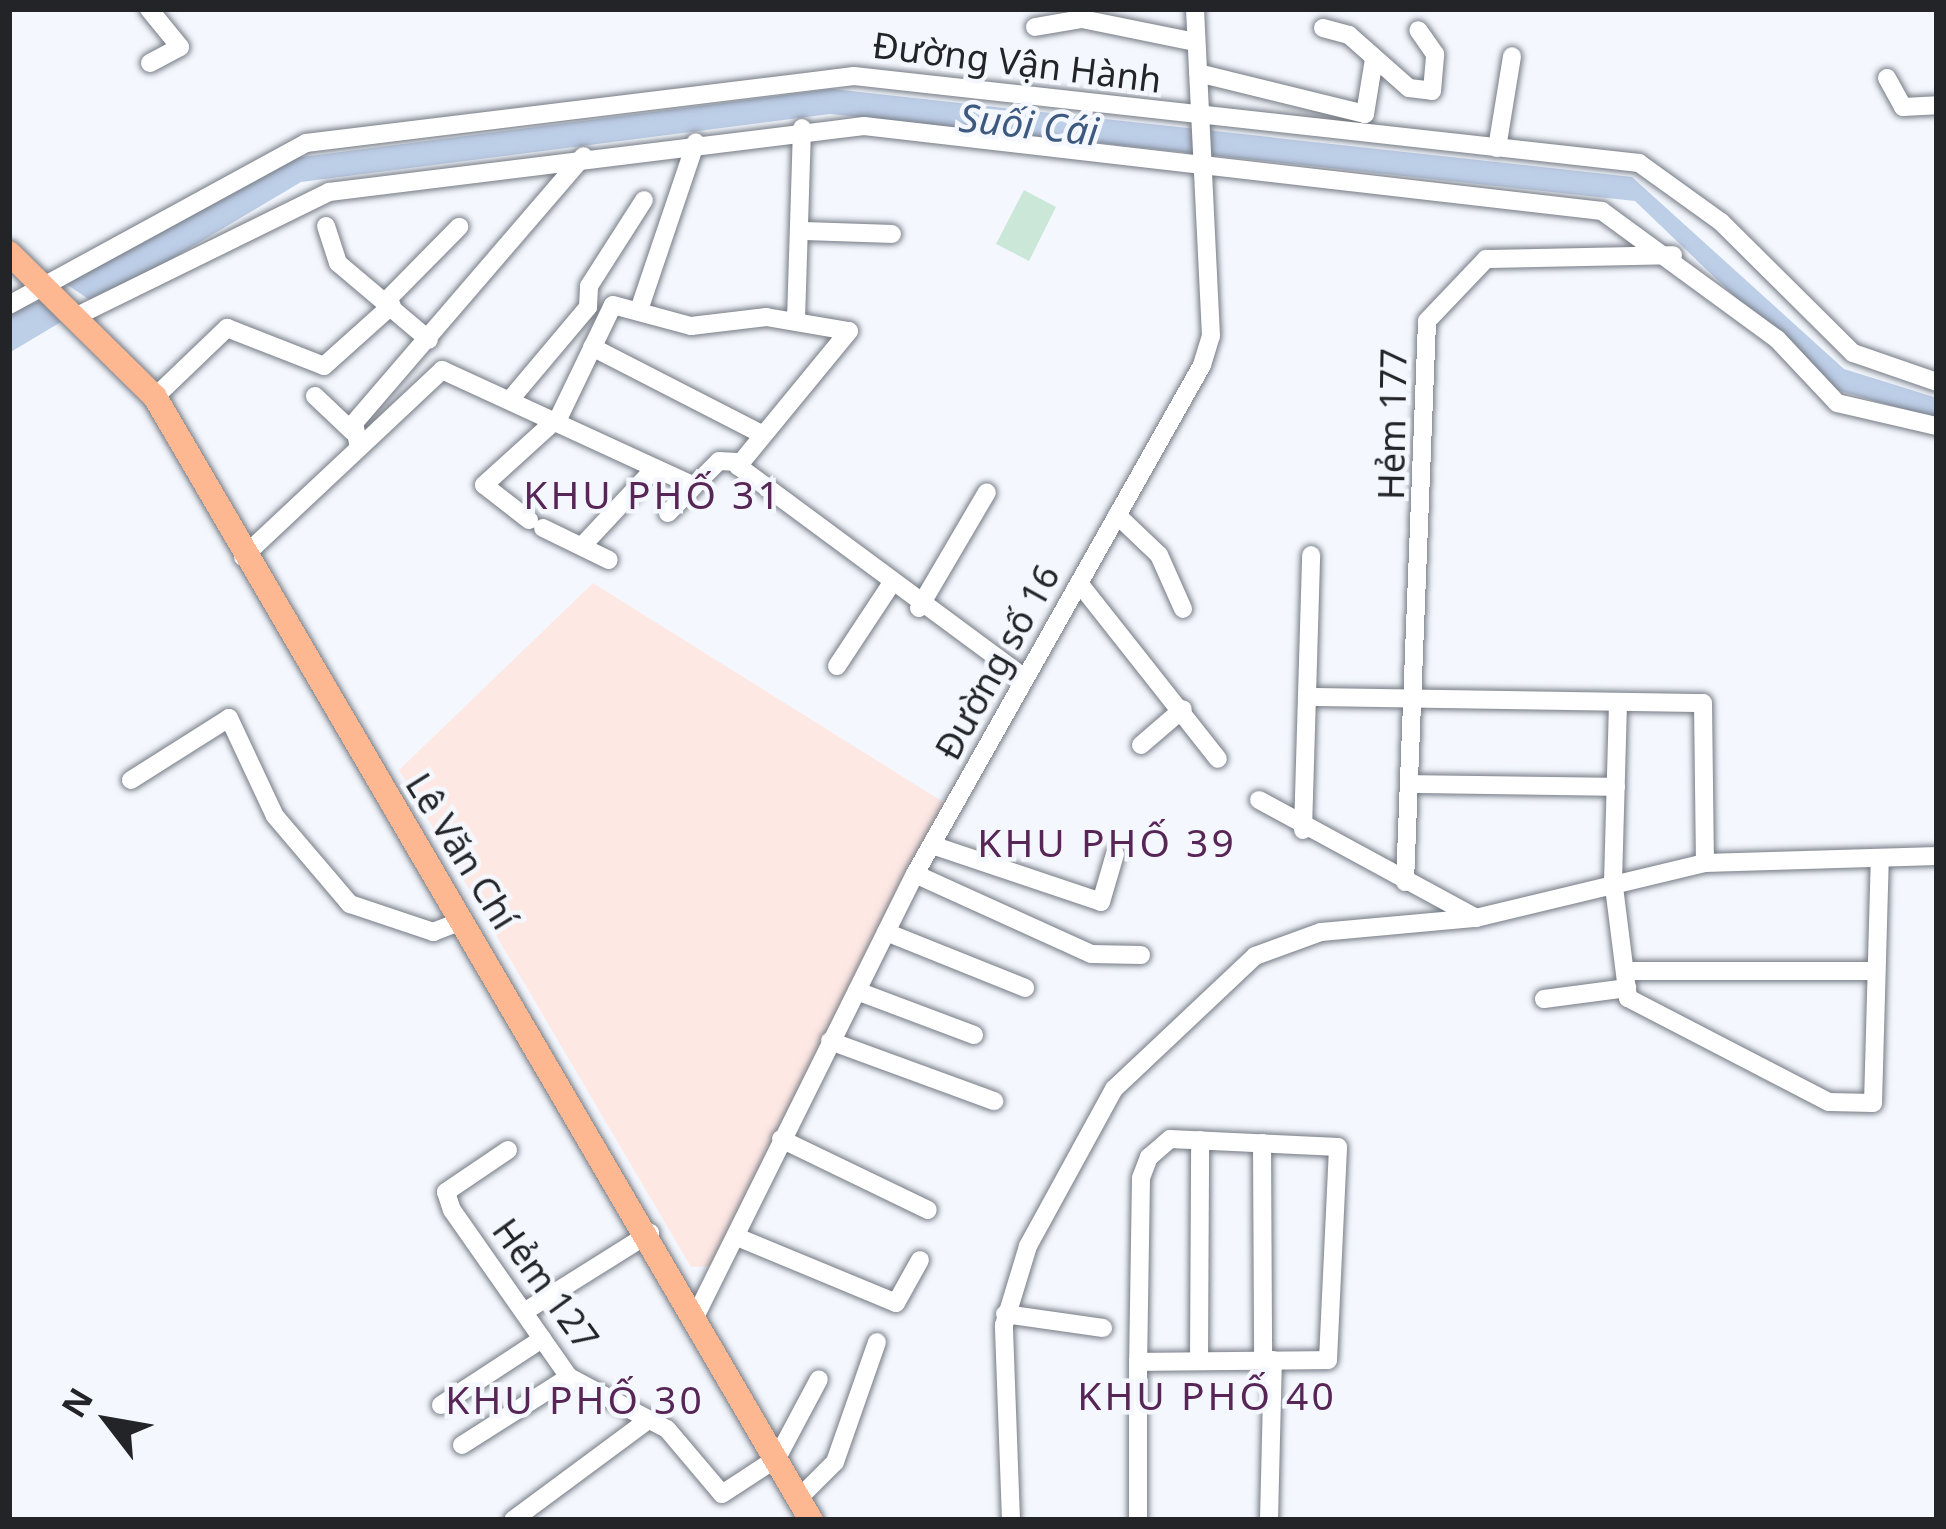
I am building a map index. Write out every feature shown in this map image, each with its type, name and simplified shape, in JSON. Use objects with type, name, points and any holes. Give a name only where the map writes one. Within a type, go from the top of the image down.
[{"type":"main road","name":"Lê Văn Chí","points":[[9,253],[79,315],[154,397],[243,557],[650,1232],[805,1509]]},
{"type":"street","points":[[149,9],[180,46],[150,63]]},
{"type":"street","name":"Đường số 16","points":[[696,1315],[915,874],[1117,515],[1210,336],[1196,165],[1195,9]]},
{"type":"street","points":[[1035,27],[1082,19],[1196,42]]},
{"type":"street","points":[[1323,28],[1374,59],[1409,88],[1432,91],[1435,54],[1418,31]]},
{"type":"street","points":[[1497,148],[1512,56]]},
{"type":"street","points":[[1198,73],[1365,114],[1374,59]]},
{"type":"street","name":"Đường Vận Hành","points":[[9,305],[306,143],[854,76],[1199,121],[1497,148],[1653,168],[1852,352],[1937,382]]},
{"type":"street","points":[[1888,78],[1903,107],[1937,105]]},
{"type":"street","points":[[79,315],[304,198],[584,156],[802,128],[864,126],[1602,211],[1673,255],[1837,403],[1937,426]]},
{"type":"street","points":[[796,320],[806,231],[802,128]]},
{"type":"street","points":[[639,310],[696,142]]},
{"type":"street","points":[[243,557],[355,437],[429,340],[584,156]]},
{"type":"street","points":[[514,395],[579,321],[644,200]]},
{"type":"street","points":[[326,226],[338,263],[429,340]]},
{"type":"street","points":[[154,397],[226,328],[324,366],[459,227]]},
{"type":"street","points":[[806,231],[892,234]]},
{"type":"street","name":"Hẻm 177","points":[[1405,882],[1414,586],[1432,311],[1486,259],[1673,255]]},
{"type":"street","points":[[609,560],[536,524],[484,485],[560,416],[613,305],[691,326],[709,315],[796,320],[853,336],[737,461],[712,465],[668,513]]},
{"type":"street","points":[[592,347],[761,434]]},
{"type":"street","points":[[355,437],[442,370],[560,416],[653,470],[694,486]]},
{"type":"street","points":[[315,396],[355,437]]},
{"type":"street","points":[[737,461],[890,586],[1025,678]]},
{"type":"street","points":[[582,546],[653,470]]},
{"type":"street","points":[[920,608],[987,492]]},
{"type":"street","points":[[1117,515],[1159,555],[1183,609]]},
{"type":"street","points":[[1304,830],[1310,555]]},
{"type":"street","points":[[1079,583],[1184,709],[1218,759]]},
{"type":"street","points":[[838,666],[890,586]]},
{"type":"street","points":[[1309,697],[1703,704],[1705,863]]},
{"type":"street","points":[[1618,703],[1613,879],[1626,980]]},
{"type":"street","points":[[1141,745],[1184,709]]},
{"type":"street","points":[[131,780],[229,718],[275,816],[350,904],[433,932],[464,920]]},
{"type":"street","points":[[1411,784],[1616,787]]},
{"type":"street","points":[[1259,800],[1304,830],[1476,918]]},
{"type":"street","points":[[932,845],[1101,902],[1115,854]]},
{"type":"street","points":[[1011,1520],[1005,1314],[1097,1112],[1234,973],[1297,937],[1476,918],[1613,879],[1705,863],[1937,856]]},
{"type":"street","points":[[1626,980],[1829,1102],[1873,1103],[1880,858]]},
{"type":"street","points":[[915,874],[1091,954],[1141,956]]},
{"type":"street","points":[[886,932],[1025,988]]},
{"type":"street","points":[[1544,999],[1626,980],[1876,971]]},
{"type":"street","points":[[856,991],[974,1035]]},
{"type":"street","points":[[830,1041],[994,1101]]},
{"type":"street","points":[[781,1139],[928,1210]]},
{"type":"street","points":[[1138,1362],[1328,1360],[1337,1147],[1170,1139],[1141,1178],[1138,1362],[1138,1520]]},
{"type":"street","points":[[1199,1361],[1200,1140]]},
{"type":"street","points":[[1262,1142],[1269,1520]]},
{"type":"street","name":"Hẻm 127","points":[[508,1150],[446,1192],[569,1376],[648,1420],[724,1496],[777,1458]]},
{"type":"street","points":[[524,1312],[650,1232]]},
{"type":"street","points":[[737,1237],[896,1304],[920,1260]]},
{"type":"street","points":[[1005,1314],[1103,1328]]},
{"type":"street","points":[[441,1405],[542,1340]]},
{"type":"street","points":[[805,1509],[835,1462],[877,1342]]},
{"type":"street","points":[[463,1445],[569,1376]]},
{"type":"street","points":[[777,1458],[819,1378]]},
{"type":"street","points":[[513,1520],[648,1420]]},
{"type":"shaded area","points":[[593,583],[948,805],[716,1266],[691,1267],[399,770]]},
{"type":"green space","points":[[1024,190],[1056,207],[1029,261],[996,244]]},
{"type":"water","name":"Suối Cái","points":[[833,89],[1632,177],[1844,369],[1937,398],[1937,419],[1830,388],[1635,201],[830,114],[301,182],[96,304],[66,284],[294,158]]},
{"type":"water","points":[[41,301],[61,322],[9,353],[9,311]]},
{"type":"district","name":"KHU PHỐ 31","points":[[653,494]]},
{"type":"district","name":"KHU PHỐ 39","points":[[1107,842]]},
{"type":"district","name":"KHU PHỐ 40","points":[[1207,1395]]},
{"type":"district","name":"KHU PHỐ 30","points":[[575,1399]]}]
